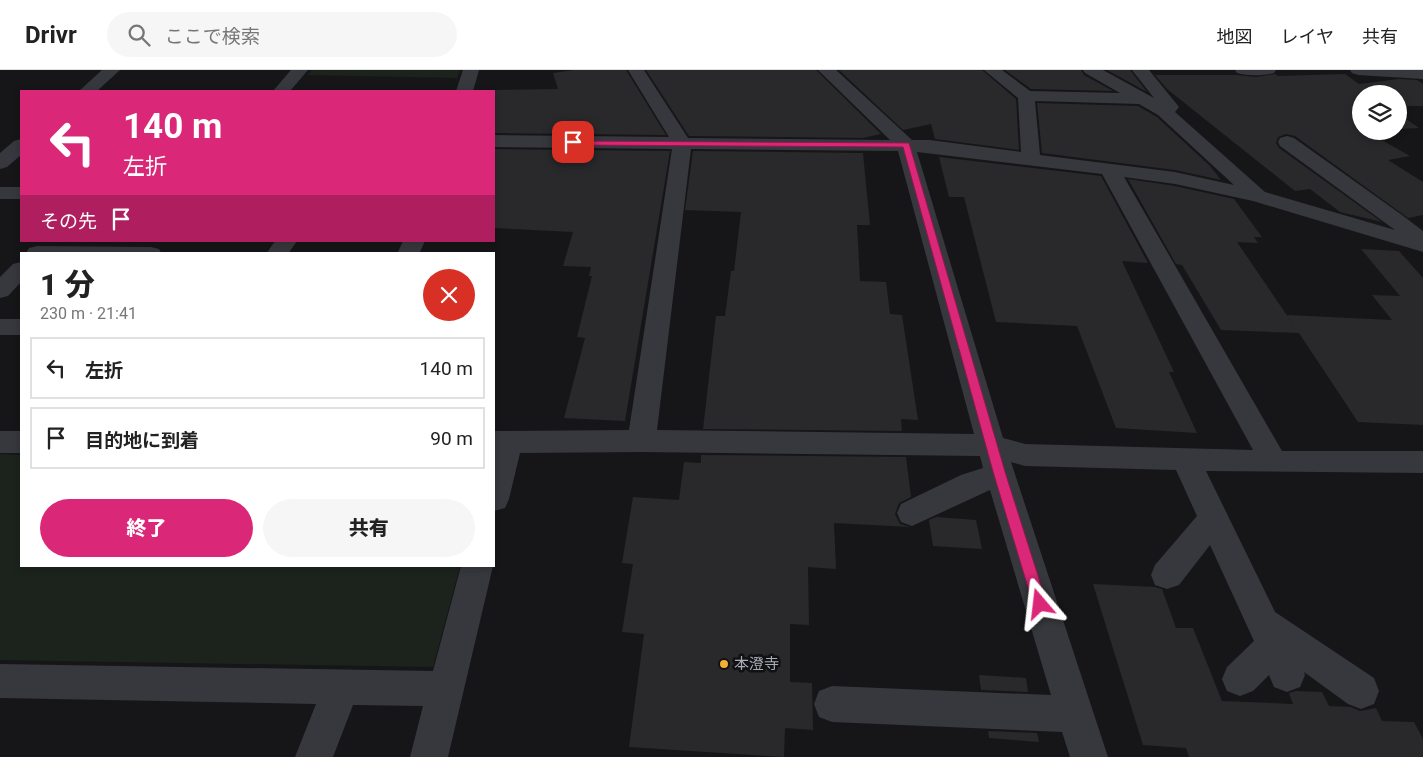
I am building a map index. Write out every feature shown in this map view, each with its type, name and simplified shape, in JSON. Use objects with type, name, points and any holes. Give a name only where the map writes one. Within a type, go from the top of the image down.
[{"type":"street","points":[[88,90],[112,70]]},
{"type":"street","points":[[282,90],[300,70]]},
{"type":"street","points":[[465,90],[471,70]]},
{"type":"street","points":[[636,70],[682,143],[642,441]]},
{"type":"street","points":[[826,70],[906,145],[996,460],[1089,757]]},
{"type":"street","points":[[992,70],[1026,96],[1142,99]]},
{"type":"street","points":[[1091,70],[1164,111],[1258,196]]},
{"type":"street","points":[[1140,70],[1170,107],[1164,111]]},
{"type":"street","points":[[1244,70],[1268,70]]},
{"type":"street","points":[[1358,70],[1423,74]]},
{"type":"street","points":[[1026,96],[1031,158]]},
{"type":"street","points":[[495,141],[906,145],[1031,158],[1175,178],[1258,196],[1423,244]]},
{"type":"street","points":[[1287,142],[1395,220],[1423,244]]},
{"type":"street","points":[[0,143],[20,144]]},
{"type":"street","points":[[0,163],[20,145]]},
{"type":"street","points":[[1109,169],[1274,462]]},
{"type":"street","points":[[0,193],[20,192]]},
{"type":"street","points":[[41,249],[107,252]]},
{"type":"street","points":[[0,291],[20,270]]},
{"type":"street","points":[[0,327],[20,327]]},
{"type":"street","points":[[495,491],[501,442],[642,441],[996,460],[1025,455],[1274,462],[1423,462]]},
{"type":"street","points":[[0,442],[20,442]]},
{"type":"street","points":[[912,513],[972,483],[996,460]]},
{"type":"street","points":[[1186,460],[1274,648],[1361,691]]},
{"type":"street","points":[[1167,575],[1213,519]]},
{"type":"street","points":[[429,757],[477,567]]},
{"type":"street","points":[[1240,679],[1274,648]]},
{"type":"street","points":[[0,682],[447,689]]},
{"type":"street","points":[[314,757],[341,686]]},
{"type":"street","points":[[832,704],[1075,714]]},
{"type":"shaded area","points":[[312,70],[460,70],[457,78],[307,75]]},
{"type":"shaded area","points":[[0,454],[20,455],[20,567],[460,567],[433,667],[0,660]]},
{"type":"building","points":[[574,70],[626,70],[666,135],[495,133],[494,90],[558,89],[553,73]]},
{"type":"building","points":[[646,70],[816,70],[881,134],[863,138],[689,136]]},
{"type":"building","points":[[839,70],[982,70],[1016,99],[1019,150],[935,139],[931,124],[903,130]]},
{"type":"building","points":[[1005,70],[1081,70],[1084,75],[1113,91],[1031,89]]},
{"type":"building","points":[[1107,70],[1130,70],[1147,92]]},
{"type":"building","points":[[1275,74],[1278,76],[1345,74],[1359,84],[1399,79],[1417,80],[1423,84],[1423,106],[1407,106],[1407,85],[1352,85],[1352,140],[1382,140],[1410,156],[1388,160],[1423,182],[1423,215],[1408,218],[1295,136],[1286,134],[1278,137],[1276,143],[1279,148],[1382,222],[1340,212],[1310,189],[1295,191],[1167,89],[1155,75],[1237,75],[1256,77]]},
{"type":"building","points":[[1037,103],[1138,106],[1157,117],[1210,166],[1221,180],[1175,170],[1042,153]]},
{"type":"building","points":[[1407,120],[1419,128],[1407,129]]},
{"type":"building","points":[[495,149],[670,151],[625,421],[564,418],[585,338],[577,337],[592,276],[589,276],[591,267],[563,266],[573,232],[495,228]]},
{"type":"building","points":[[693,151],[863,153],[870,225],[857,225],[860,281],[886,282],[890,314],[902,315],[918,420],[901,419],[902,431],[703,429],[716,316],[725,316],[731,271],[734,271],[741,212],[685,210]]},
{"type":"building","points":[[939,157],[1101,176],[1148,263],[1122,261],[1174,372],[1169,372],[1197,433],[1116,428],[1077,326],[996,322],[964,197],[949,197]]},
{"type":"building","points":[[1128,179],[1175,186],[1234,199],[1262,237],[1254,237],[1258,243],[1237,242],[1299,333],[1221,330],[1182,265],[1176,264]]},
{"type":"building","points":[[1361,249],[1399,251],[1423,278],[1423,425],[1358,422],[1287,315],[1392,320],[1372,295],[1400,296]]},
{"type":"building","points":[[701,455],[906,457],[911,497],[899,503],[895,514],[900,524],[910,527],[834,523],[836,569],[808,567],[809,625],[790,624],[790,682],[812,683],[813,730],[785,728],[784,757],[629,747],[644,634],[622,632],[633,564],[622,563],[633,497],[679,500],[684,462],[701,463]]},
{"type":"building","points":[[936,517],[976,520],[982,549],[933,546],[929,520]]},
{"type":"building","points":[[1093,584],[1162,589],[1176,628],[1193,628],[1222,701],[1293,704],[1289,693],[1296,691],[1322,692],[1329,706],[1351,707],[1360,711],[1376,708],[1382,721],[1414,722],[1423,739],[1423,757],[1189,757],[1186,748],[1143,745]]},
{"type":"building","points":[[979,675],[1026,678],[1028,692],[981,690]]},
{"type":"building","points":[[988,731],[1037,733],[1039,742],[989,738]]},
{"type":"place","name":"本澄寺","points":[[724,664]]},
{"type":"route","points":[[573,142],[906,145],[1000,475],[1040,604]]}]
